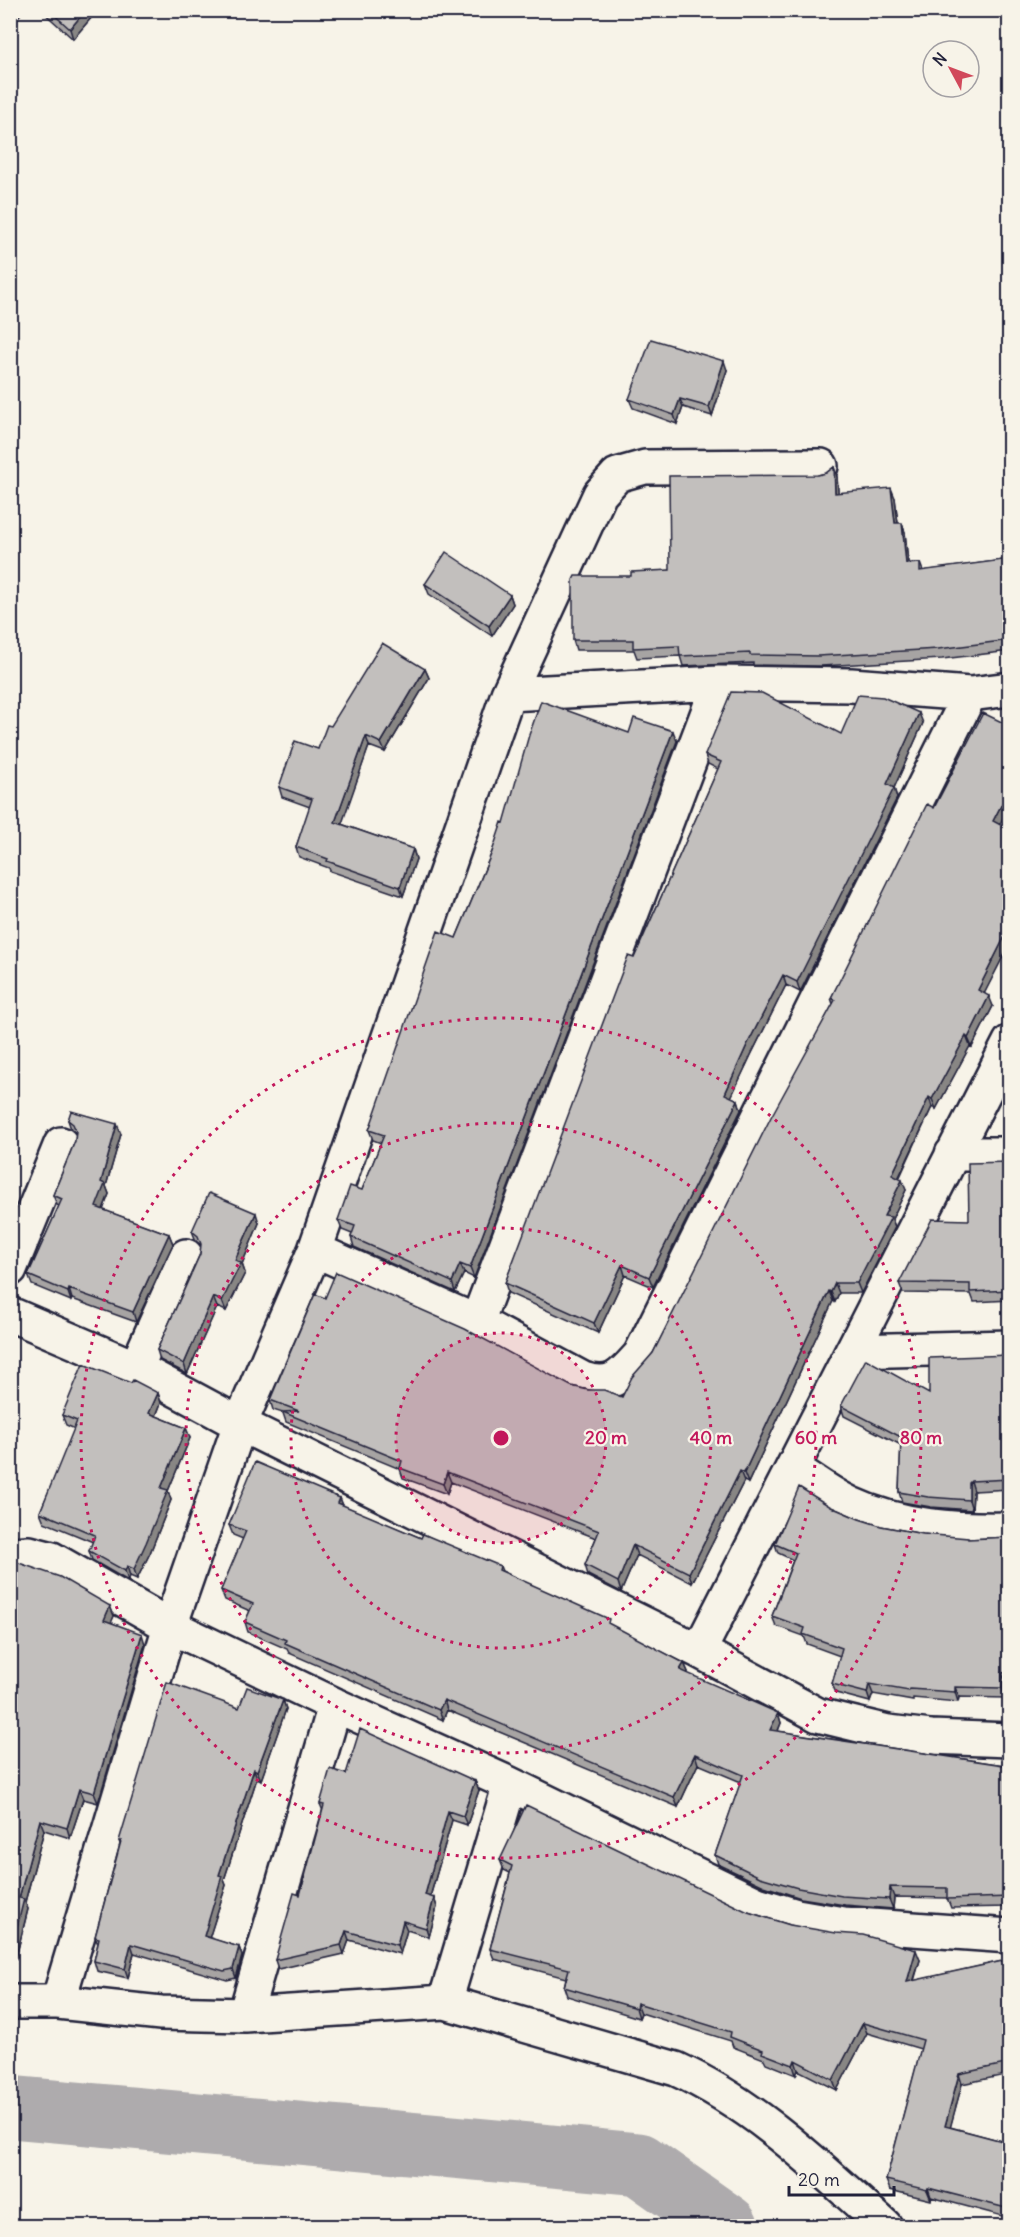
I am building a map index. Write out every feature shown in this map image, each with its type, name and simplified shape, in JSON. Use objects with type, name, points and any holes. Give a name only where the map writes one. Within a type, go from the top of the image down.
[{"type":"street","points":[[58,2002],[170,1626],[240,1424],[315,1250],[508,694],[600,494],[617,476],[645,467],[821,466]]},
{"type":"street","points":[[508,694],[719,683],[851,685],[970,694],[1010,689]]},
{"type":"street","points":[[477,1322],[719,683]]},
{"type":"street","points":[[315,1250],[477,1322],[583,1379],[599,1384],[622,1375],[640,1355],[970,694]]},
{"type":"street","points":[[699,1652],[1010,1042]]},
{"type":"street","points":[[10,1269],[61,1144]]},
{"type":"street","points":[[952,1154],[1010,1154]]},
{"type":"street","points":[[136,1368],[186,1256]]},
{"type":"street","points":[[10,1314],[136,1368],[240,1424],[699,1652],[818,1715],[847,1724],[888,1732],[931,1737],[1010,1740]]},
{"type":"street","points":[[852,1351],[1010,1347]]},
{"type":"street","points":[[793,1468],[850,1504],[878,1514],[917,1524],[964,1530],[1010,1529]]},
{"type":"street","points":[[10,1554],[29,1553],[52,1559],[170,1626],[510,1784],[757,1904],[797,1916],[843,1924],[1010,1936]]},
{"type":"street","points":[[245,2015],[335,1704]]},
{"type":"street","points":[[445,2002],[510,1784]]},
{"type":"street","points":[[10,2002],[58,2002],[161,2013],[245,2015],[445,2002],[676,2069],[707,2083],[741,2104],[789,2142],[885,2226]]},
{"type":"building","points":[[49,10],[86,10],[70,29]]},
{"type":"building","points":[[651,339],[724,361],[709,407],[680,399],[674,415],[629,399]]},
{"type":"building","points":[[834,467],[835,493],[891,488],[895,523],[902,523],[906,564],[920,563],[920,571],[1010,559],[1010,640],[938,649],[818,656],[750,655],[750,653],[680,656],[679,646],[633,648],[633,640],[573,640],[573,580],[575,576],[631,576],[631,572],[670,570],[669,476],[818,475]]},
{"type":"building","points":[[446,552],[510,595],[489,626],[425,584]]},
{"type":"building","points":[[382,643],[425,669],[381,743],[366,736],[335,822],[413,849],[400,887],[327,861],[328,859],[296,847],[312,799],[279,787],[295,741],[318,749],[327,725],[331,726]]},
{"type":"building","points":[[731,692],[762,693],[841,734],[858,695],[883,697],[919,713],[887,784],[894,788],[797,982],[783,975],[747,1045],[725,1094],[738,1100],[649,1277],[622,1265],[594,1323],[505,1283],[628,956],[634,958],[721,762],[705,755]]},
{"type":"building","points":[[541,701],[629,733],[634,718],[673,731],[470,1268],[460,1264],[452,1282],[351,1237],[355,1226],[338,1220],[350,1186],[362,1190],[384,1135],[369,1130],[438,931],[456,938],[502,822],[504,823]]},
{"type":"building","points":[[983,713],[1010,726],[1010,788],[993,821],[1010,830],[1010,926],[978,990],[989,996],[968,1038],[966,1036],[932,1099],[929,1097],[892,1175],[902,1180],[884,1216],[891,1217],[857,1283],[835,1283],[831,1292],[829,1291],[744,1473],[740,1471],[689,1573],[633,1545],[618,1582],[585,1565],[599,1531],[447,1472],[443,1484],[400,1468],[402,1461],[283,1412],[299,1411],[270,1400],[315,1294],[325,1298],[336,1272],[465,1329],[571,1386],[588,1390],[604,1390],[622,1397],[632,1377],[653,1353],[771,1117],[835,1000],[831,998],[927,804],[934,808]]},
{"type":"building","points":[[71,1111],[117,1124],[101,1182],[105,1184],[96,1207],[169,1234],[133,1312],[69,1289],[68,1292],[28,1275],[62,1199],[53,1195],[75,1141],[76,1131],[68,1120]]},
{"type":"building","points":[[1010,1162],[1010,1290],[970,1292],[970,1284],[899,1283],[932,1219],[969,1220],[968,1163]]},
{"type":"building","points":[[209,1193],[256,1213],[235,1260],[241,1263],[222,1301],[213,1297],[184,1364],[157,1350],[200,1254],[201,1244],[198,1236],[192,1231]]},
{"type":"building","points":[[1010,1355],[1010,1479],[971,1481],[969,1500],[899,1492],[901,1437],[841,1406],[866,1359],[929,1394],[929,1358]]},
{"type":"building","points":[[83,1364],[131,1383],[133,1380],[158,1393],[149,1413],[186,1428],[161,1488],[168,1490],[134,1569],[127,1566],[125,1571],[89,1551],[95,1535],[40,1512],[77,1421],[62,1415]]},
{"type":"building","points":[[255,1462],[340,1498],[338,1503],[421,1538],[423,1534],[500,1566],[499,1570],[609,1619],[608,1623],[684,1663],[680,1670],[778,1713],[770,1730],[1010,1766],[1010,1897],[947,1899],[947,1888],[890,1887],[889,1899],[842,1896],[798,1888],[760,1877],[715,1855],[743,1775],[695,1754],[674,1797],[444,1700],[439,1710],[285,1643],[286,1640],[245,1622],[253,1604],[221,1590],[246,1531],[229,1525]]},
{"type":"building","points":[[799,1487],[831,1507],[881,1526],[968,1539],[1010,1537],[1010,1672],[1002,1673],[1002,1688],[955,1687],[955,1692],[910,1689],[909,1691],[869,1684],[867,1693],[832,1684],[842,1648],[803,1634],[805,1628],[772,1616],[796,1553],[775,1544]]},
{"type":"building","points":[[16,1562],[60,1577],[110,1606],[104,1620],[142,1634],[94,1793],[79,1789],[67,1828],[40,1820],[19,1898],[24,1899],[10,1955],[10,1578]]},
{"type":"building","points":[[167,1682],[239,1708],[247,1687],[283,1700],[257,1771],[254,1769],[219,1875],[222,1876],[204,1936],[239,1947],[233,1969],[224,1971],[131,1944],[125,1969],[94,1961],[99,1938],[95,1937],[121,1841],[119,1841]]},
{"type":"building","points":[[360,1729],[475,1781],[463,1816],[448,1811],[425,1895],[434,1898],[426,1928],[403,1921],[397,1945],[346,1931],[341,1945],[275,1960],[294,1893],[300,1895],[324,1805],[320,1804],[330,1769],[346,1774]]},
{"type":"building","points":[[526,1805],[748,1912],[790,1925],[863,1935],[916,1950],[907,1982],[1007,1960],[1010,1971],[1010,2063],[959,2074],[945,2126],[1010,2143],[1010,2209],[886,2180],[923,2040],[863,2023],[833,2080],[795,2060],[793,2065],[762,2053],[763,2050],[730,2037],[731,2032],[637,2003],[636,2008],[564,1987],[569,1969],[490,1949],[512,1866],[500,1860]]},
{"type":"waterway","points":[[10,2107],[639,2164],[727,2226]]}]
